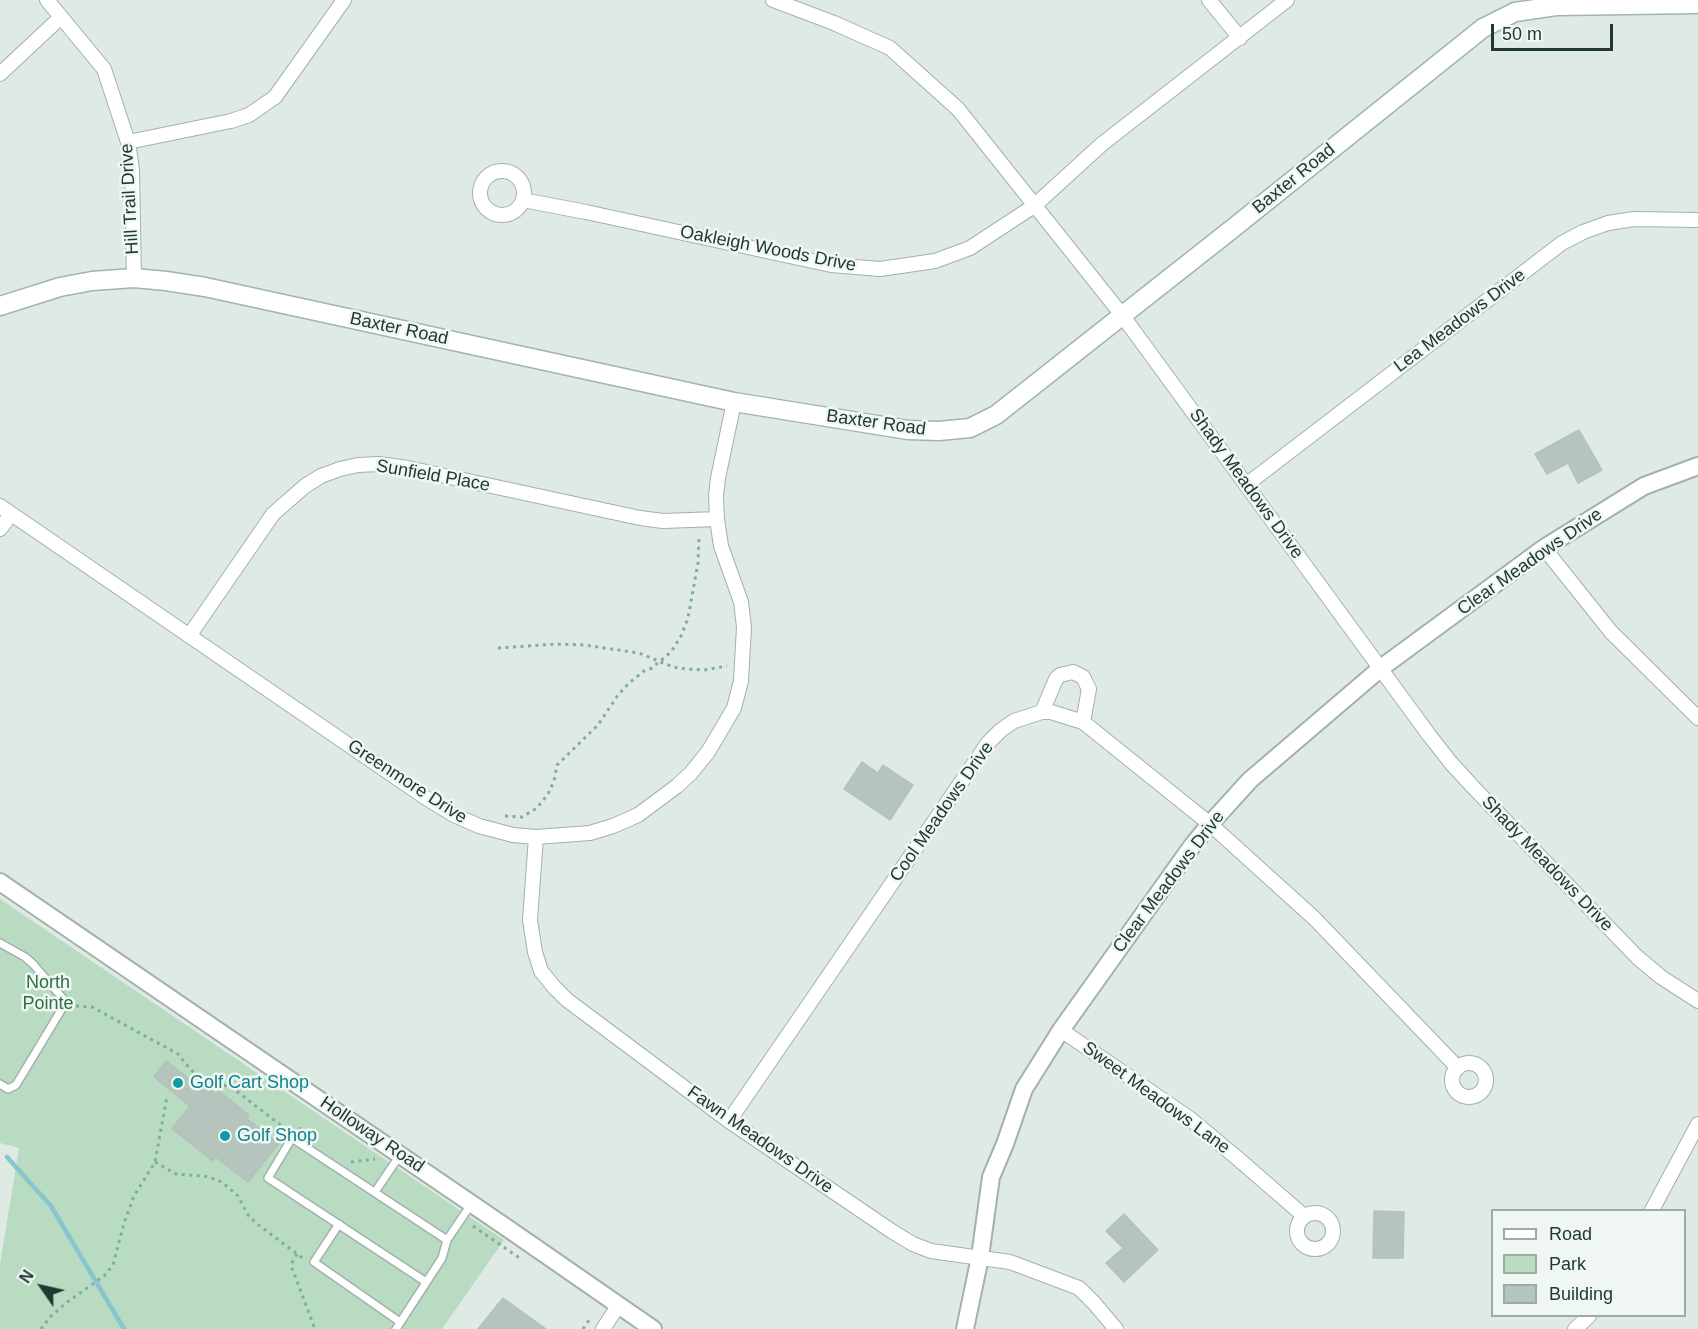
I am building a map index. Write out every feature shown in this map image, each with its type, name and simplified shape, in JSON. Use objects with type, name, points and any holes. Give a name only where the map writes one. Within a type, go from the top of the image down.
[{"type":"main road","name":"Baxter Road","points":[[0,306],[60,287],[92,281],[134,278],[166,281],[205,287],[734,402],[908,430],[939,431],[970,428],[996,415],[1232,230],[1483,28],[1515,12],[1556,6],[1698,4]]},
{"type":"street","name":"Hill Trail Drive","points":[[47,0],[104,69],[128,142],[132,170],[134,278]]},
{"type":"street","points":[[128,142],[231,121],[249,115],[275,97],[344,0]]},
{"type":"street","name":"Shady Meadows Drive","points":[[773,0],[834,23],[890,48],[958,110],[1122,315],[1429,735],[1472,786],[1637,957],[1661,977],[1698,1001]]},
{"type":"street","points":[[1209,0],[1240,38]]},
{"type":"street","name":"Oakleigh Woods Drive","points":[[523,200],[831,265],[880,269],[935,261],[970,248],[1034,206],[1102,144],[1287,0]]},
{"type":"street","points":[[0,74],[61,16]]},
{"type":"street","name":"Lea Meadows Drive","points":[[1246,485],[1562,243],[1608,223],[1634,219],[1698,220]]},
{"type":"street","name":"Greenmore Drive","points":[[5,510],[454,815],[478,826],[513,835],[536,837],[590,833],[614,826],[638,815],[691,773],[708,752],[734,708],[741,681],[744,627],[741,602],[721,546],[716,496],[734,402]]},
{"type":"street","name":"Sunfield Place","points":[[189,636],[273,514],[304,486],[321,476],[349,467],[379,464],[408,468],[640,518],[663,521],[717,519]]},
{"type":"street","name":"Clear Meadows Drive","points":[[965,1329],[980,1257],[991,1177],[1024,1089],[1061,1030],[1210,824],[1250,780],[1381,668],[1544,548],[1644,486],[1698,466]]},
{"type":"street","points":[[0,529],[5,510]]},
{"type":"street","points":[[1544,548],[1611,632],[1698,718]]},
{"type":"street","points":[[1083,722],[1089,689],[1083,677],[1073,672],[1060,675],[1056,679],[1042,712],[1052,712],[1083,722],[1210,824],[1314,918],[1458,1068]]},
{"type":"street","name":"Cool Meadows Drive","points":[[729,1121],[988,743],[1014,721],[1042,712]]},
{"type":"street","name":"Fawn Meadows Drive","points":[[536,837],[530,920],[535,952],[541,971],[567,1000],[729,1121],[913,1244],[931,1251],[1010,1262],[1078,1288],[1116,1329]]},
{"type":"street","name":"Holloway Road","points":[[0,882],[653,1329]]},
{"type":"street","name":"Sweet Meadows Lane","points":[[1061,1030],[1189,1118],[1304,1216]]},
{"type":"street","points":[[1653,1209],[1698,1124]]},
{"type":"street","points":[[603,1329],[618,1306]]},
{"type":"street","points":[[1575,1329],[1587,1317]]},
{"type":"lane","points":[[0,943],[33,964],[66,1002],[16,1085],[8,1089],[0,1084]]},
{"type":"lane","points":[[426,1282],[268,1178],[292,1138],[447,1240]]},
{"type":"lane","points":[[375,1192],[400,1155]]},
{"type":"lane","points":[[396,1329],[442,1258],[447,1240],[471,1203]]},
{"type":"lane","points":[[339,1224],[314,1262],[400,1322]]},
{"type":"path","points":[[499,815],[522,817],[537,808],[548,794],[554,781],[557,765],[598,725],[629,683],[671,652],[688,618],[698,562],[699,538]]},
{"type":"path","points":[[498,648],[557,644],[584,645],[639,653],[673,667],[686,669],[704,670],[728,665]]},
{"type":"path","points":[[74,1006],[92,1007],[178,1053],[190,1069],[207,1084],[230,1086],[288,1131],[300,1128],[318,1140]]},
{"type":"path","points":[[41,1329],[50,1317],[104,1276],[112,1265],[134,1196],[154,1162],[167,1096]]},
{"type":"path","points":[[344,1157],[353,1163],[375,1159]]},
{"type":"path","points":[[154,1162],[176,1174],[204,1176],[228,1186],[256,1223],[297,1254],[314,1262]]},
{"type":"path","points":[[472,1226],[530,1265]]},
{"type":"path","points":[[297,1254],[292,1268],[315,1329]]},
{"type":"path","points":[[583,1329],[596,1311]]},
{"type":"green space","name":"North Pointe","points":[[0,899],[504,1240],[442,1329],[0,1329],[0,1264],[19,1148],[0,1143]]},
{"type":"building","points":[[1579,430],[1602,470],[1578,483],[1568,463],[1547,474],[1535,454]]},
{"type":"building","points":[[862,762],[878,773],[883,765],[913,785],[890,820],[844,789]]},
{"type":"building","name":"Golf Shop","points":[[166,1061],[203,1090],[206,1086],[216,1094],[218,1090],[249,1115],[247,1119],[279,1143],[248,1182],[216,1157],[213,1161],[172,1129],[190,1106],[154,1077]]},
{"type":"building","points":[[1374,1211],[1404,1212],[1403,1258],[1373,1258]]},
{"type":"building","points":[[1124,1214],[1158,1250],[1124,1282],[1106,1263],[1123,1248],[1106,1231]]},
{"type":"building","points":[[503,1298],[546,1329],[478,1329]]},
{"type":"waterway","points":[[7,1157],[51,1206],[124,1329]]},
{"type":"place","name":"Golf Cart Shop","points":[[178,1083]]},
{"type":"place","name":"Golf Shop","points":[[225,1136]]}]
